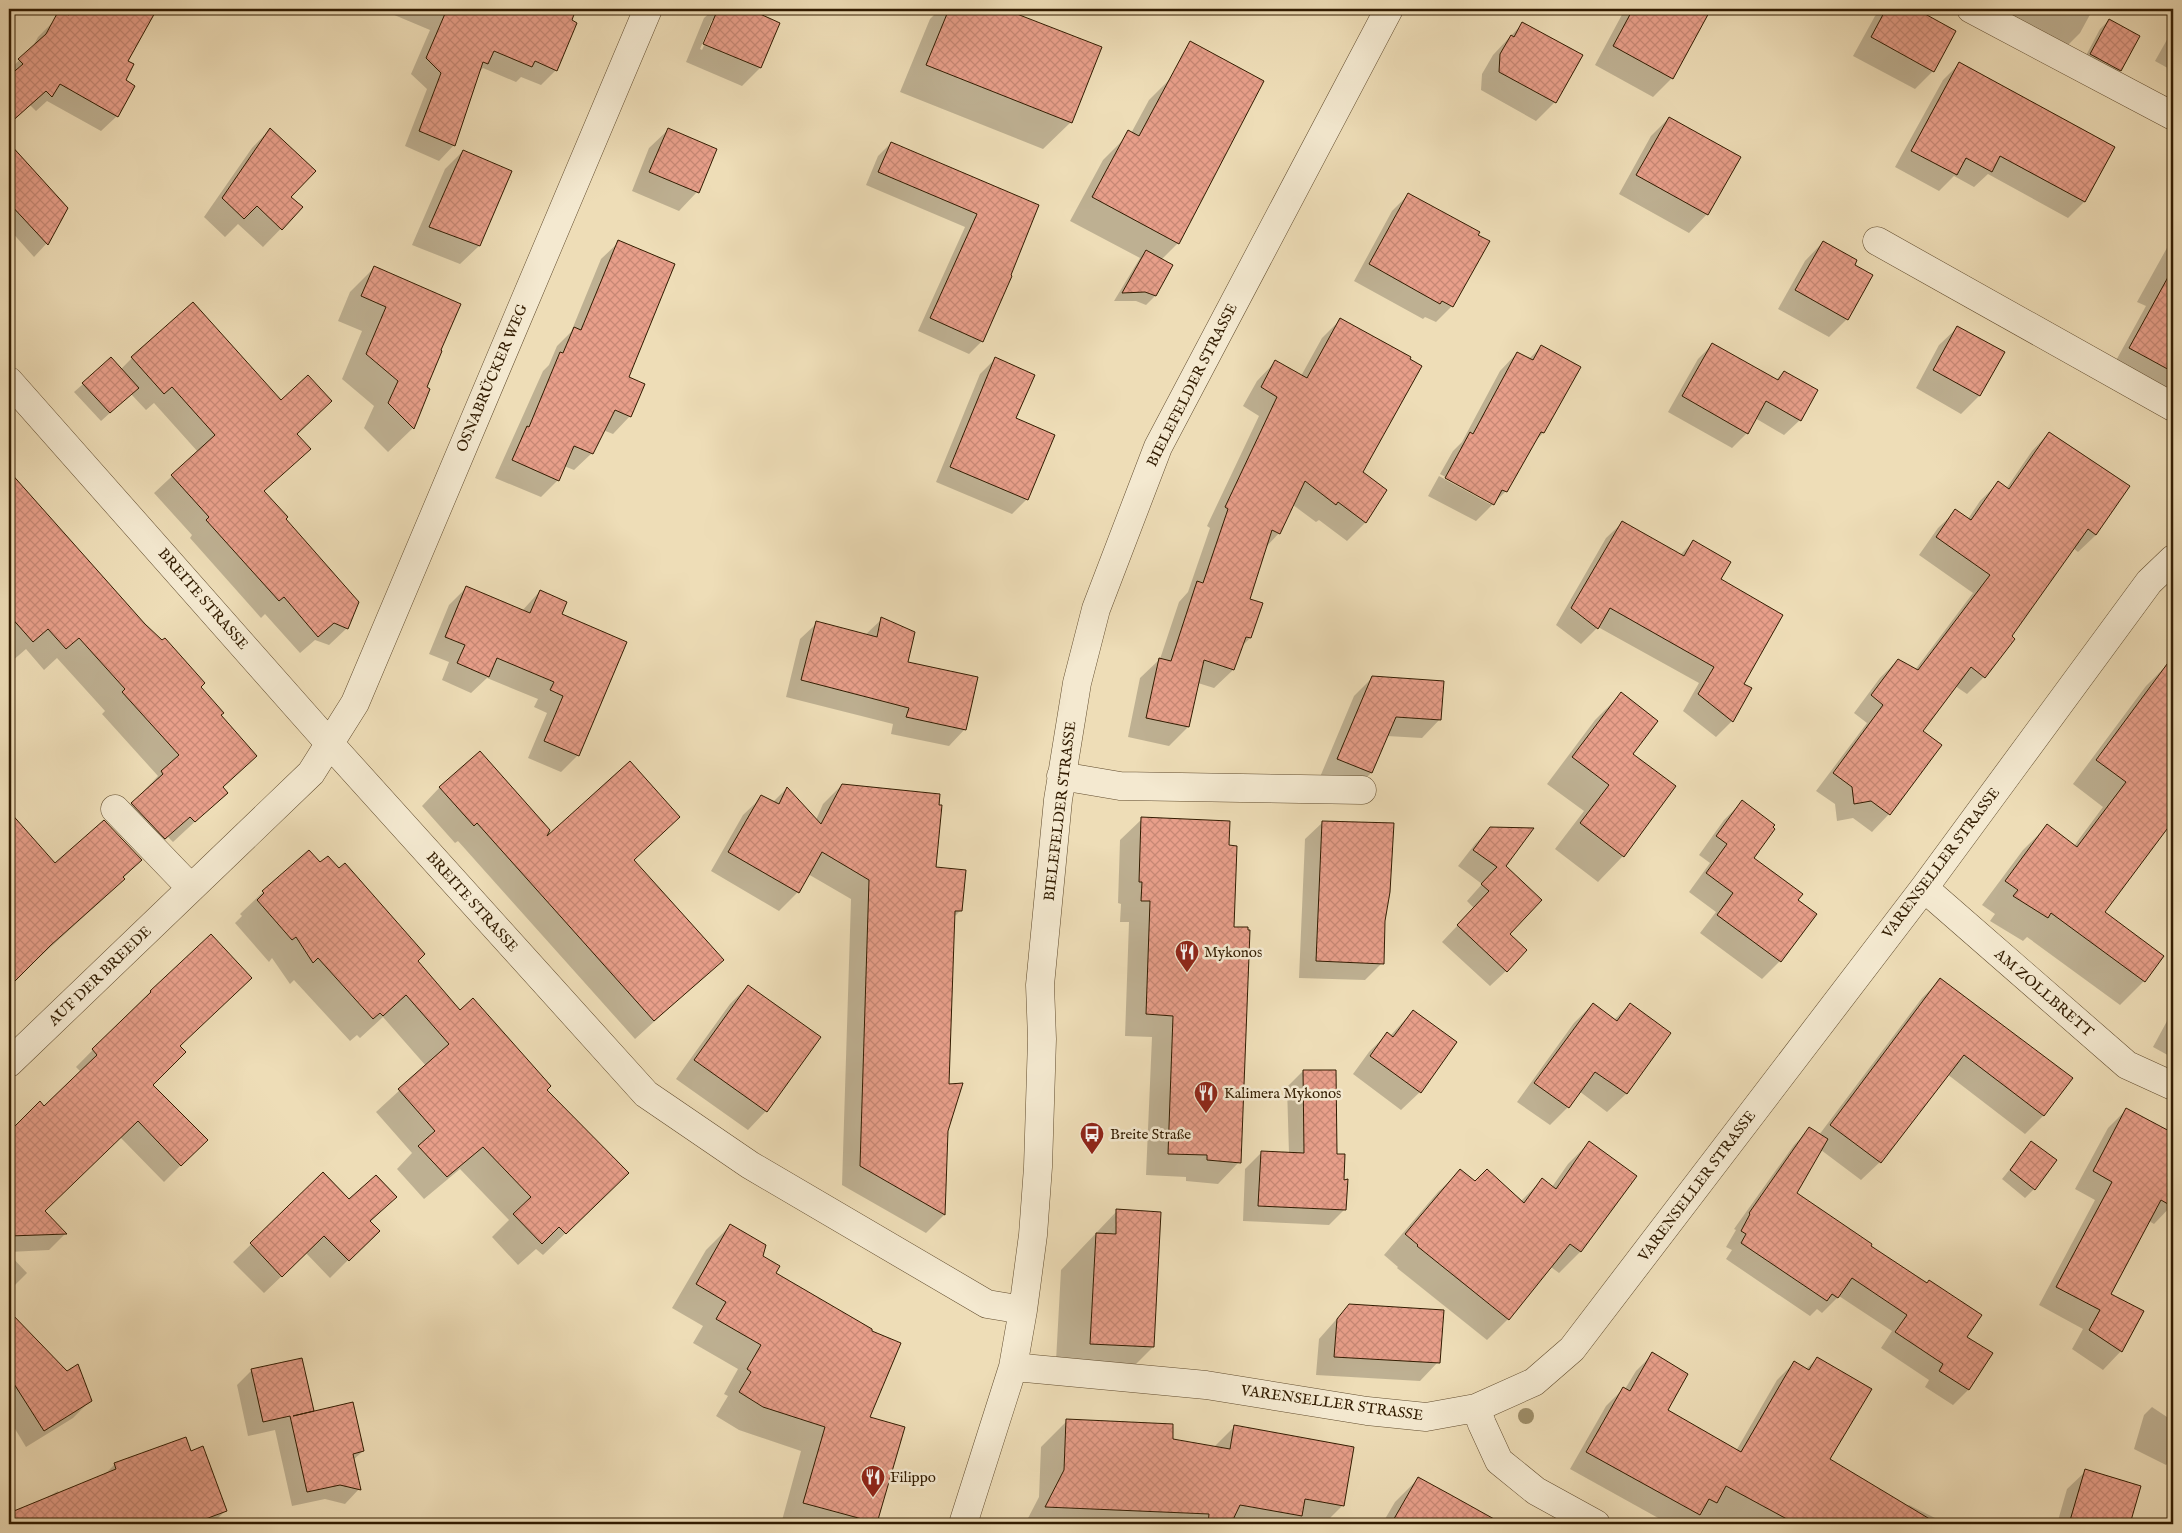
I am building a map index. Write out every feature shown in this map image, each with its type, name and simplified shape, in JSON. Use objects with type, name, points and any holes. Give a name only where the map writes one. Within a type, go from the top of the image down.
[{"type":"street","name":"OSNABRÜCKER WEG","points":[[330,744],[355,703],[648,9]]},
{"type":"street","name":"BIELEFELDER STRASSE","points":[[963,1524],[1013,1367],[1023,1310],[1033,1235],[1038,1167],[1042,1039],[1040,985],[1061,776],[1077,683],[1096,609],[1158,447],[1389,9]]},
{"type":"street","points":[[1971,9],[2173,116]]},
{"type":"street","points":[[1877,241],[2173,407]]},
{"type":"street","name":"BREITE STRASSE","points":[[9,382],[330,744],[646,1094],[750,1165],[987,1304],[1023,1310]]},
{"type":"street","name":"VARENSELLER STRASSE","points":[[1013,1367],[1206,1385],[1367,1411],[1426,1417],[1476,1408],[1534,1382],[1572,1349],[1924,888],[2149,582],[2173,559]]},
{"type":"street","name":"AUF DER BREEDE","points":[[9,1063],[311,773],[330,744]]},
{"type":"street","points":[[1061,776],[1120,786],[1362,790]]},
{"type":"street","points":[[115,809],[192,888]]},
{"type":"street","name":"AM ZOLLBRETT","points":[[1924,888],[2126,1065],[2173,1086]]},
{"type":"street","points":[[1476,1408],[1499,1461],[1536,1491],[1596,1524]]},
{"type":"path","points":[[510,1524],[542,1521],[672,1524]]},
{"type":"building","points":[[72,9],[157,9],[128,61],[134,64],[126,80],[135,86],[118,117],[60,84],[52,97],[46,91],[9,124],[9,76],[23,64],[18,59],[46,34],[59,10],[69,15]]},
{"type":"building","points":[[447,9],[576,9],[572,20],[577,23],[557,71],[535,61],[532,67],[494,51],[488,64],[483,62],[455,146],[419,131],[441,73],[426,58]]},
{"type":"building","points":[[718,9],[749,9],[780,23],[761,68],[703,44]]},
{"type":"building","points":[[949,9],[1004,9],[1102,47],[1072,123],[926,65]]},
{"type":"building","points":[[1633,9],[1711,9],[1673,79],[1613,46]]},
{"type":"building","points":[[1886,9],[1916,9],[1956,31],[1934,72],[1871,37]]},
{"type":"building","points":[[2109,19],[2140,36],[2121,71],[2090,54]]},
{"type":"building","points":[[1522,22],[1583,55],[1556,103],[1499,72],[1500,54],[1511,35],[1514,37]]},
{"type":"building","points":[[1190,41],[1264,81],[1179,244],[1092,197],[1128,130],[1139,136]]},
{"type":"building","points":[[1959,62],[2115,147],[2085,202],[2000,156],[1992,172],[1966,158],[1957,175],[1911,151]]},
{"type":"building","points":[[1669,117],[1741,157],[1708,215],[1636,175]]},
{"type":"building","points":[[270,128],[316,171],[291,197],[303,207],[282,230],[257,206],[244,219],[222,198]]},
{"type":"building","points":[[668,128],[717,149],[699,193],[649,172]]},
{"type":"building","points":[[891,142],[1039,205],[1012,276],[983,342],[930,318],[977,214],[878,172]]},
{"type":"building","points":[[9,143],[68,208],[48,245],[9,203]]},
{"type":"building","points":[[463,150],[512,171],[480,246],[429,227]]},
{"type":"building","points":[[1408,193],[1480,232],[1478,235],[1490,241],[1453,307],[1442,301],[1440,304],[1369,264]]},
{"type":"building","points":[[618,240],[675,264],[629,377],[645,384],[631,417],[615,410],[593,454],[574,446],[559,481],[512,460],[527,426],[529,427],[560,352],[563,353],[574,327],[581,330]]},
{"type":"building","points":[[1823,241],[1857,260],[1855,265],[1873,275],[1848,320],[1795,290]]},
{"type":"building","points":[[1146,250],[1173,265],[1156,296],[1145,292],[1122,293]]},
{"type":"building","points":[[374,266],[461,304],[427,387],[430,389],[414,429],[388,403],[398,381],[366,354],[386,307],[361,296]]},
{"type":"building","points":[[2173,268],[2173,372],[2129,348]]},
{"type":"building","points":[[193,302],[281,400],[308,375],[332,401],[297,434],[311,449],[264,491],[359,602],[348,629],[334,623],[318,637],[284,597],[279,601],[206,520],[209,517],[171,475],[215,435],[172,387],[164,394],[131,357]]},
{"type":"building","points":[[1340,318],[1411,357],[1410,359],[1422,366],[1363,472],[1387,490],[1366,523],[1338,502],[1336,505],[1305,481],[1280,534],[1272,530],[1250,599],[1263,603],[1251,638],[1246,637],[1234,670],[1204,660],[1189,727],[1146,718],[1159,658],[1171,661],[1197,581],[1203,583],[1228,509],[1225,507],[1277,397],[1261,387],[1275,360],[1307,378]]},
{"type":"building","points":[[1957,326],[2005,352],[1980,396],[1933,370]]},
{"type":"building","points":[[1712,343],[1778,380],[1784,371],[1818,390],[1801,421],[1766,401],[1748,434],[1682,396]]},
{"type":"building","points":[[1541,345],[1581,367],[1544,433],[1541,432],[1507,492],[1502,490],[1494,505],[1445,478],[1470,432],[1473,434],[1517,352],[1533,360]]},
{"type":"building","points":[[111,357],[139,388],[110,413],[82,383]]},
{"type":"building","points":[[995,357],[1035,375],[1016,418],[1055,435],[1028,500],[950,467]]},
{"type":"building","points":[[2049,432],[2130,486],[2096,535],[2088,529],[2012,636],[2015,639],[1985,678],[1971,667],[1923,731],[1942,745],[1890,815],[1871,801],[1854,804],[1852,787],[1833,773],[1883,705],[1871,695],[1898,659],[1918,670],[1990,575],[1936,537],[1955,509],[1971,520],[1998,481],[2009,489]]},
{"type":"building","points":[[9,471],[145,624],[162,640],[165,638],[205,683],[201,687],[224,713],[221,715],[257,756],[223,787],[228,793],[195,822],[190,817],[165,839],[131,803],[163,774],[161,771],[179,755],[122,692],[125,689],[79,638],[66,649],[48,629],[33,642],[9,615]]},
{"type":"building","points":[[1622,521],[1684,556],[1693,540],[1731,562],[1721,579],[1783,615],[1744,684],[1752,688],[1733,722],[1698,694],[1714,667],[1610,608],[1598,629],[1571,608]]},
{"type":"building","points":[[466,586],[530,613],[540,590],[567,602],[562,614],[627,642],[579,756],[544,741],[563,696],[550,690],[554,682],[497,658],[489,677],[457,663],[465,645],[445,637]]},
{"type":"building","points":[[881,617],[915,632],[908,662],[978,677],[966,730],[906,717],[909,708],[801,680],[816,621],[877,637]]},
{"type":"building","points":[[2173,656],[2173,821],[2105,912],[2164,956],[2145,982],[2051,913],[2048,918],[2013,896],[2018,890],[2005,881],[2047,824],[2077,847],[2126,782],[2096,760]]},
{"type":"building","points":[[1372,676],[1444,681],[1441,720],[1396,717],[1372,773],[1337,759]]},
{"type":"building","points":[[1621,692],[1658,721],[1633,754],[1676,786],[1624,857],[1580,823],[1609,785],[1572,757]]},
{"type":"building","points":[[480,751],[550,830],[547,836],[630,761],[680,817],[634,860],[724,960],[654,1021],[477,823],[474,826],[439,787]]},
{"type":"building","points":[[842,784],[940,794],[939,805],[942,805],[936,867],[966,870],[962,911],[955,911],[949,1084],[963,1083],[948,1131],[945,1215],[860,1166],[869,880],[822,852],[799,893],[728,852],[761,795],[779,804],[787,787],[821,824]]},
{"type":"building","points":[[1742,800],[1775,825],[1773,827],[1775,829],[1754,858],[1803,894],[1798,900],[1817,914],[1781,962],[1717,915],[1733,893],[1706,873],[1727,844],[1716,836]]},
{"type":"building","points":[[9,811],[55,863],[104,820],[142,860],[123,877],[125,879],[51,945],[9,987]]},
{"type":"building","points":[[1141,817],[1230,821],[1229,845],[1237,846],[1234,927],[1248,927],[1248,930],[1250,930],[1241,1163],[1207,1160],[1207,1155],[1168,1154],[1173,1016],[1146,1014],[1150,901],[1141,901],[1142,882],[1139,882]]},
{"type":"building","points":[[1322,821],[1394,823],[1390,892],[1385,921],[1384,964],[1316,961]]},
{"type":"building","points":[[1490,827],[1534,828],[1506,866],[1542,900],[1510,934],[1527,950],[1507,972],[1457,925],[1489,891],[1481,884],[1497,867],[1473,850]]},
{"type":"building","points":[[309,850],[320,862],[328,856],[339,868],[345,863],[425,954],[418,961],[460,1010],[473,998],[551,1086],[547,1090],[629,1173],[566,1234],[559,1227],[542,1244],[513,1214],[531,1197],[483,1147],[447,1177],[418,1146],[435,1131],[398,1089],[449,1044],[406,995],[383,1016],[380,1013],[373,1019],[318,958],[313,963],[296,937],[292,940],[257,900],[264,893],[262,891]]},
{"type":"building","points":[[211,934],[252,978],[180,1046],[186,1052],[153,1085],[208,1140],[181,1166],[138,1121],[45,1211],[67,1234],[9,1236],[9,1132],[40,1101],[44,1106],[97,1055],[92,1049]]},
{"type":"building","points":[[1940,978],[2073,1078],[2044,1116],[1964,1055],[1881,1163],[1830,1125]]},
{"type":"building","points":[[748,985],[821,1037],[767,1112],[694,1060]]},
{"type":"building","points":[[1593,1003],[1617,1021],[1630,1003],[1671,1033],[1627,1094],[1595,1072],[1569,1108],[1534,1083]]},
{"type":"building","points":[[1413,1010],[1457,1042],[1421,1093],[1370,1056],[1387,1032],[1393,1037]]},
{"type":"building","points":[[1303,1070],[1336,1070],[1337,1154],[1345,1154],[1344,1180],[1348,1179],[1346,1210],[1258,1206],[1261,1151],[1304,1153]]},
{"type":"building","points":[[2126,1108],[2173,1133],[2173,1207],[2161,1200],[2111,1294],[2144,1311],[2122,1352],[2089,1330],[2100,1310],[2056,1287],[2112,1182],[2093,1171]]},
{"type":"building","points":[[1809,1127],[1828,1139],[1797,1193],[1927,1283],[1929,1280],[1982,1315],[1967,1337],[1993,1353],[1969,1390],[1939,1371],[1943,1364],[1895,1332],[1907,1315],[1852,1278],[1838,1298],[1832,1294],[1827,1301],[1741,1243],[1746,1234],[1741,1231],[1749,1213]]},
{"type":"building","points":[[1589,1141],[1637,1176],[1581,1252],[1570,1244],[1509,1320],[1417,1246],[1405,1234],[1460,1169],[1475,1181],[1487,1169],[1524,1203],[1542,1178],[1556,1189]]},
{"type":"building","points":[[2031,1141],[2057,1160],[2035,1190],[2010,1170]]},
{"type":"building","points":[[323,1172],[349,1199],[376,1175],[397,1197],[370,1221],[380,1231],[349,1261],[324,1236],[282,1277],[250,1243]]},
{"type":"building","points":[[1116,1209],[1161,1212],[1154,1347],[1090,1344],[1096,1233],[1116,1234]]},
{"type":"building","points":[[730,1224],[766,1245],[763,1256],[780,1266],[776,1273],[872,1329],[872,1331],[901,1343],[870,1417],[905,1427],[877,1523],[803,1503],[825,1427],[763,1407],[739,1392],[751,1372],[747,1369],[761,1345],[716,1319],[726,1302],[696,1284]]},
{"type":"building","points":[[1349,1304],[1444,1310],[1440,1363],[1334,1357],[1337,1319]]},
{"type":"building","points":[[9,1311],[67,1371],[78,1364],[92,1401],[44,1431],[9,1376]]},
{"type":"building","points":[[1652,1352],[1688,1374],[1668,1410],[1741,1452],[1794,1361],[1809,1370],[1817,1357],[1872,1389],[1830,1459],[1938,1524],[1796,1524],[1726,1486],[1717,1503],[1709,1499],[1700,1515],[1586,1452],[1623,1387],[1630,1391]]},
{"type":"building","points":[[302,1358],[314,1411],[293,1416],[353,1402],[364,1451],[353,1454],[361,1490],[340,1485],[307,1492],[290,1416],[263,1422],[251,1369]]},
{"type":"building","points":[[1066,1419],[1173,1424],[1173,1439],[1230,1449],[1234,1425],[1354,1447],[1344,1506],[1305,1499],[1302,1516],[1240,1505],[1231,1524],[1208,1524],[1209,1514],[1045,1507],[1064,1470]]},
{"type":"building","points":[[186,1437],[191,1451],[203,1446],[227,1511],[192,1524],[9,1524],[9,1513],[116,1469],[114,1463]]},
{"type":"building","points":[[2085,1469],[2141,1486],[2130,1524],[2069,1524]]},
{"type":"building","points":[[1418,1477],[1451,1495],[1503,1524],[1391,1524]]},
{"type":"place","name":"Mykonos","points":[[1187,973]]},
{"type":"place","name":"Kalimera Mykonos","points":[[1206,1114]]},
{"type":"place","name":"Breite Straße","points":[[1092,1155]]},
{"type":"place","name":"Filippo","points":[[873,1498]]}]
